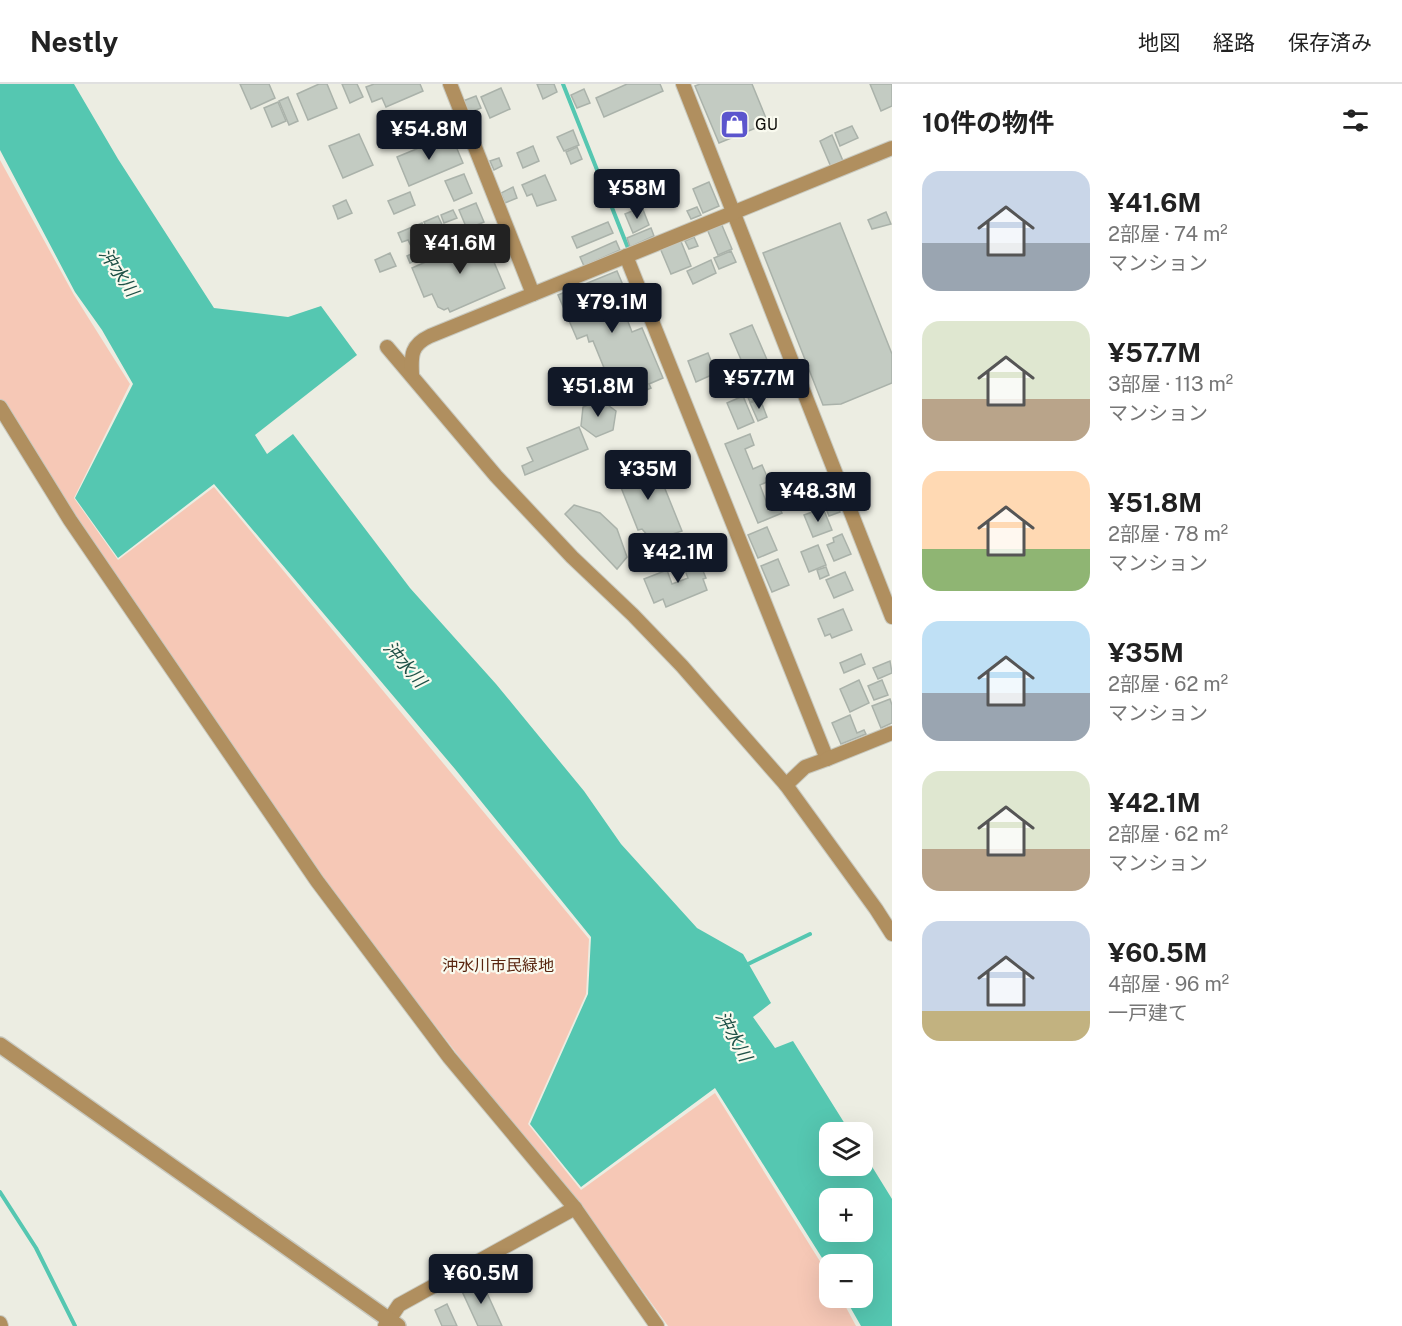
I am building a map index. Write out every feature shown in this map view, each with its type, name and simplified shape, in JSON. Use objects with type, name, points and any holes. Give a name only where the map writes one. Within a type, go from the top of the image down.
[{"type":"street","points":[[450,84],[533,294]]},
{"type":"street","points":[[683,84],[892,617]]},
{"type":"street","points":[[412,374],[411,356],[419,341],[892,148]]},
{"type":"street","points":[[626,256],[827,759]]},
{"type":"street","points":[[387,347],[496,476],[572,557],[682,666],[786,785],[892,934]]},
{"type":"street","points":[[0,406],[70,520],[317,881],[449,1057],[575,1208],[657,1326]]},
{"type":"street","points":[[786,785],[805,767],[892,733]]},
{"type":"street","points":[[0,1045],[391,1324],[399,1305],[575,1208]]},
{"type":"green space","name":"沖水川市民緑地","points":[[0,160],[74,295],[130,384],[74,498],[118,560],[214,487],[589,939],[586,994],[528,1124],[581,1190],[715,1093],[819,1260],[819,1308],[846,1308],[856,1326],[668,1326],[598,1229],[516,1130],[334,895],[62,502],[0,401]]},
{"type":"water","name":"沖水川","points":[[0,84],[74,84],[118,159],[214,308],[288,317],[321,306],[357,355],[255,435],[267,454],[293,434],[410,588],[496,684],[584,791],[621,844],[697,928],[743,954],[771,1003],[753,1017],[775,1048],[793,1041],[844,1122],[819,1122],[819,1176],[873,1176],[873,1168],[892,1199],[892,1326],[861,1326],[851,1308],[873,1308],[873,1254],[820,1254],[715,1088],[581,1187],[530,1124],[588,994],[591,937],[455,769],[214,484],[118,558],[75,498],[133,384],[102,330],[75,292],[0,150]]},
{"type":"building","points":[[240,84],[269,84],[275,98],[251,109]]},
{"type":"building","points":[[319,84],[327,84],[337,108],[308,120],[297,94]]},
{"type":"building","points":[[342,84],[357,84],[363,97],[350,103]]},
{"type":"building","points":[[374,84],[420,84],[423,91],[386,107],[382,98],[372,102],[366,87]]},
{"type":"building","points":[[537,84],[554,84],[557,92],[543,99]]},
{"type":"building","points":[[627,84],[660,84],[663,91],[604,117],[596,98]]},
{"type":"building","points":[[700,84],[752,84],[768,123],[719,143],[695,86]]},
{"type":"building","points":[[870,84],[892,84],[892,106],[881,111]]},
{"type":"building","points":[[501,88],[510,109],[490,118],[481,97]]},
{"type":"building","points":[[584,89],[590,103],[577,108],[571,95]]},
{"type":"building","points":[[476,96],[481,108],[468,113],[463,101]]},
{"type":"building","points":[[288,97],[298,121],[289,125],[279,101]]},
{"type":"building","points":[[278,102],[286,121],[272,127],[264,108]]},
{"type":"building","points":[[852,126],[858,138],[840,146],[835,133]]},
{"type":"building","points":[[573,130],[579,145],[564,151],[557,137]]},
{"type":"building","points":[[359,134],[373,165],[343,178],[329,146]]},
{"type":"building","points":[[832,135],[843,161],[831,167],[820,141]]},
{"type":"building","points":[[443,138],[447,148],[455,144],[463,163],[409,186],[397,157]]},
{"type":"building","points":[[533,146],[539,161],[523,168],[517,153]]},
{"type":"building","points":[[577,147],[582,159],[571,164],[566,152]]},
{"type":"building","points":[[499,158],[502,166],[494,170],[490,161]]},
{"type":"building","points":[[464,174],[472,193],[454,201],[445,181]]},
{"type":"building","points":[[545,175],[556,200],[537,206],[532,194],[527,196],[522,185]]},
{"type":"building","points":[[709,182],[719,206],[703,213],[693,189]]},
{"type":"building","points":[[513,187],[517,198],[505,203],[501,193]]},
{"type":"building","points":[[410,192],[415,205],[394,214],[388,201]]},
{"type":"building","points":[[346,200],[352,213],[338,219],[333,206]]},
{"type":"building","points":[[476,203],[484,222],[467,229],[459,210]]},
{"type":"building","points":[[642,207],[649,225],[633,233],[625,214]]},
{"type":"building","points":[[697,207],[701,215],[691,219],[687,211]]},
{"type":"building","points":[[453,210],[457,218],[444,223],[441,215]]},
{"type":"building","points":[[886,212],[891,224],[872,229],[868,220]]},
{"type":"building","points":[[438,216],[446,233],[432,239],[424,222]]},
{"type":"building","points":[[608,222],[613,233],[577,248],[572,237]]},
{"type":"building","points":[[422,223],[432,246],[423,250],[422,247],[413,250],[408,240],[402,242],[398,233]]},
{"type":"building","points":[[721,223],[732,249],[718,255],[707,229]]},
{"type":"building","points":[[840,223],[892,354],[892,383],[841,404],[823,405],[763,253]]},
{"type":"building","points":[[651,228],[654,236],[630,247],[627,238]]},
{"type":"building","points":[[489,234],[494,246],[488,248],[505,288],[450,312],[448,308],[444,310],[438,307],[432,294],[424,297],[412,268]]},
{"type":"building","points":[[694,237],[698,246],[689,249],[685,241]]},
{"type":"building","points":[[680,239],[691,266],[671,274],[660,248]]},
{"type":"building","points":[[616,241],[620,250],[584,266],[580,257]]},
{"type":"building","points":[[731,251],[736,262],[719,269],[714,258]]},
{"type":"building","points":[[416,252],[419,259],[410,263],[407,256]]},
{"type":"building","points":[[390,253],[396,266],[380,272],[375,260]]},
{"type":"building","points":[[711,260],[716,273],[693,284],[687,271]]},
{"type":"building","points":[[617,271],[634,311],[625,314],[632,332],[642,328],[663,378],[649,384],[651,388],[618,402],[593,341],[589,342],[587,335],[577,339],[558,295]]},
{"type":"building","points":[[752,325],[768,362],[742,373],[738,363],[742,362],[730,334]]},
{"type":"building","points":[[708,353],[716,373],[696,382],[688,361]]},
{"type":"building","points":[[605,373],[615,396],[603,401],[594,378]]},
{"type":"building","points":[[786,375],[790,385],[774,392],[770,382]]},
{"type":"building","points":[[763,384],[768,394],[750,402],[745,391]]},
{"type":"building","points":[[743,396],[754,422],[738,429],[727,403]]},
{"type":"building","points":[[760,399],[767,417],[758,421],[750,403]]},
{"type":"building","points":[[601,400],[616,411],[613,430],[596,437],[581,426],[583,407]]},
{"type":"building","points":[[579,427],[588,449],[525,475],[522,466],[533,461],[527,448]]},
{"type":"building","points":[[750,434],[754,445],[745,449],[753,469],[762,465],[769,481],[760,485],[767,504],[776,500],[782,513],[758,523],[725,444]]},
{"type":"building","points":[[628,464],[629,466],[640,465],[647,473],[657,469],[682,531],[657,539],[650,538],[642,529],[638,530],[614,470]]},
{"type":"building","points":[[836,502],[840,512],[829,516],[825,506]]},
{"type":"building","points":[[574,505],[600,513],[617,529],[627,557],[617,569],[565,514]]},
{"type":"building","points":[[823,508],[832,530],[813,537],[804,515]]},
{"type":"building","points":[[767,527],[777,550],[758,558],[748,535]]},
{"type":"building","points":[[842,534],[851,554],[834,561],[827,545],[834,542],[833,538]]},
{"type":"building","points":[[818,545],[826,565],[809,572],[801,552]]},
{"type":"building","points":[[696,554],[706,578],[703,579],[707,590],[666,607],[663,599],[654,603],[644,579],[667,570],[672,584],[688,578],[681,560]]},
{"type":"building","points":[[778,559],[789,585],[772,592],[761,566]]},
{"type":"building","points":[[826,567],[829,575],[820,579],[817,570]]},
{"type":"building","points":[[845,572],[853,590],[834,598],[826,580]]},
{"type":"building","points":[[843,609],[852,630],[832,638],[830,634],[825,636],[818,619]]},
{"type":"building","points":[[861,654],[865,664],[844,673],[840,663]]},
{"type":"building","points":[[890,661],[892,673],[878,679],[873,668]]},
{"type":"building","points":[[859,680],[869,703],[850,712],[840,689]]},
{"type":"building","points":[[882,680],[888,695],[874,700],[868,686]]},
{"type":"building","points":[[890,699],[892,723],[881,728],[872,706]]},
{"type":"building","points":[[850,715],[857,733],[864,730],[866,734],[841,744],[832,723]]},
{"type":"building","points":[[481,1280],[502,1326],[478,1326],[461,1289]]},
{"type":"building","points":[[447,1304],[457,1326],[442,1326],[435,1310]]},
{"type":"waterway","points":[[563,84],[628,248]]},
{"type":"waterway","points":[[746,965],[810,934]]},
{"type":"waterway","points":[[0,1192],[36,1248],[75,1326]]},
{"type":"place","name":"GU","points":[[734,124]]}]
